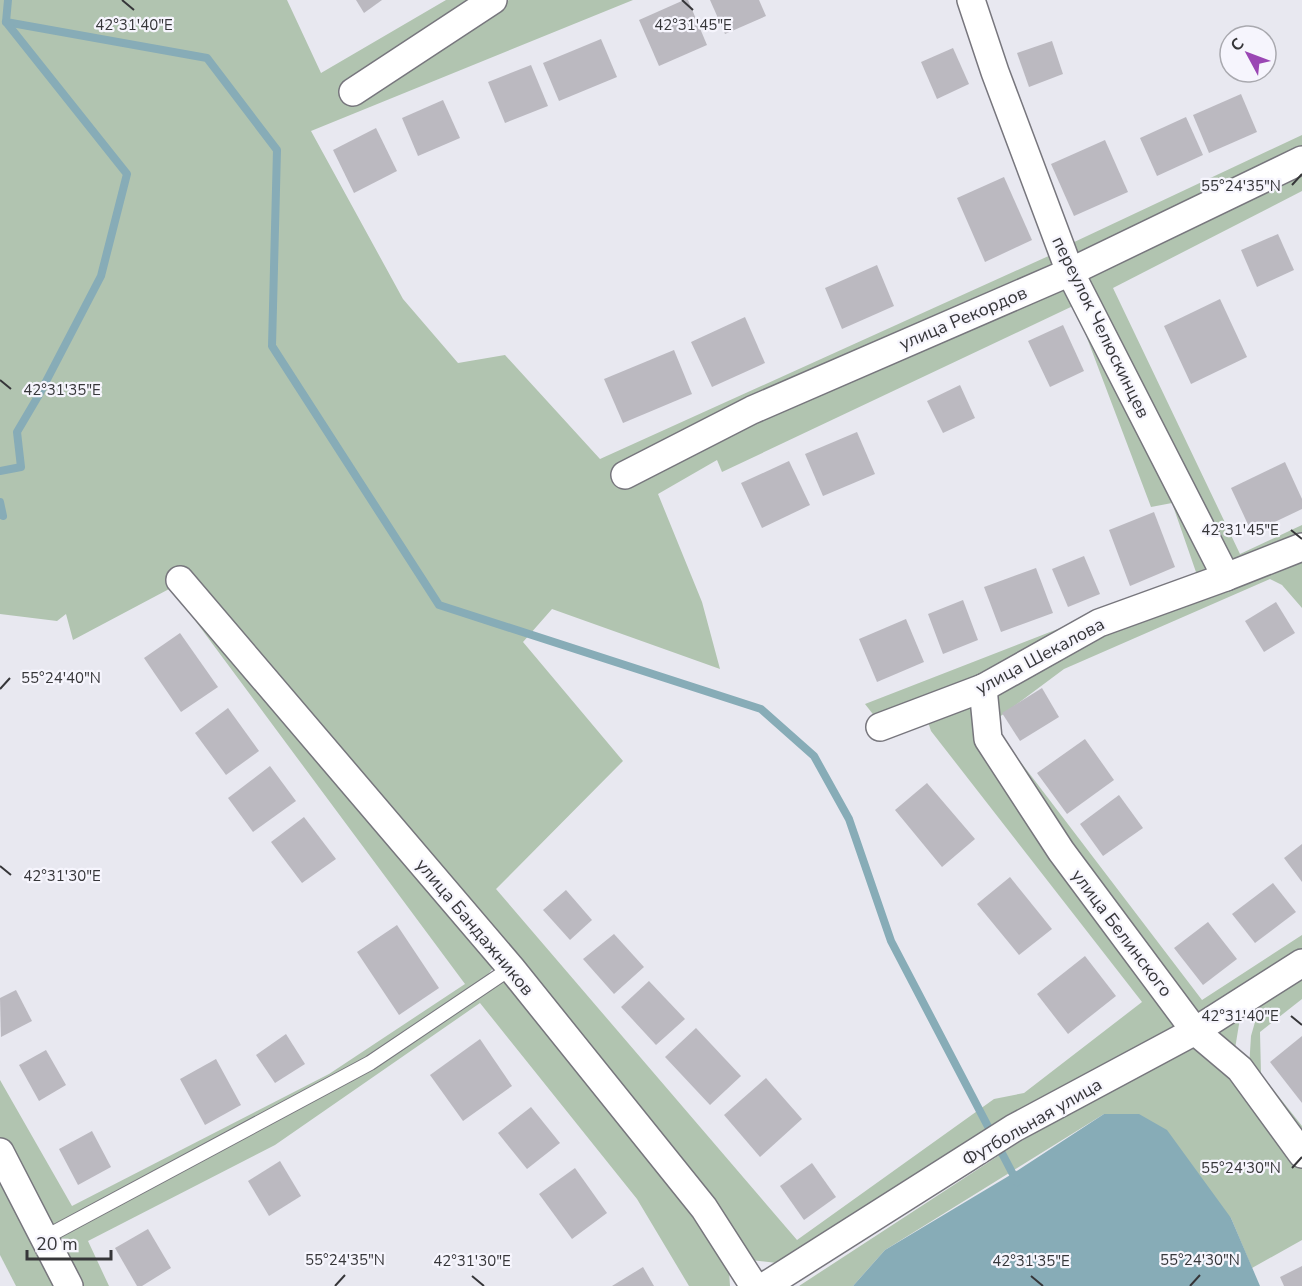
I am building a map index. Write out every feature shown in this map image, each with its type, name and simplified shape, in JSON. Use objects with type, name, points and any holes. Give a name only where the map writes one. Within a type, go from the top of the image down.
[{"type":"street","points":[[353,92],[493,0]]},
{"type":"street","name":"переулок Челюскинцев","points":[[971,0],[995,72],[1070,272],[1226,577]]},
{"type":"street","name":"улица Рекордов","points":[[625,475],[752,410],[1070,272],[1302,160]]},
{"type":"street","name":"улица Шекалова","points":[[880,727],[983,688],[1099,623],[1302,547]]},
{"type":"street","name":"улица Бандажников","points":[[180,580],[511,968],[704,1208],[753,1286]]},
{"type":"street","name":"улица Белинского","points":[[983,688],[988,739],[1061,851],[1195,1031],[1240,1069],[1302,1154]]},
{"type":"street","name":"Футбольная улица","points":[[765,1286],[1014,1128],[1195,1031],[1302,963]]},
{"type":"street","points":[[0,1152],[69,1286]]},
{"type":"lane","points":[[44,1238],[370,1063],[511,968]]},
{"type":"green space","points":[[0,0],[287,0],[321,73],[446,0],[503,3],[509,0],[633,0],[311,131],[403,299],[458,363],[505,355],[600,459],[1053,254],[1055,268],[749,402],[612,470],[627,483],[755,416],[1062,285],[1075,305],[722,472],[717,460],[658,494],[702,602],[720,669],[552,609],[523,642],[623,761],[496,889],[797,1240],[994,1099],[1024,1093],[1142,1002],[931,731],[926,716],[980,696],[982,742],[1181,1027],[777,1263],[750,1260],[497,963],[486,977],[367,1059],[47,1229],[0,1137],[0,1080],[72,1206],[329,1074],[465,984],[171,588],[73,640],[66,614],[57,621],[0,614]]},
{"type":"green space","points":[[985,0],[1070,244],[1302,135],[1302,153],[1074,262],[1003,68]]},
{"type":"green space","points":[[1302,171],[1302,191],[1113,288],[1240,554],[1302,525],[1302,540],[1229,570],[1085,278]]},
{"type":"green space","points":[[1076,309],[1217,573],[984,680],[879,722],[865,704],[1197,575],[1172,503],[1151,507]]},
{"type":"green space","points":[[1302,553],[1302,608],[1282,585],[1270,579],[1064,669],[998,718],[1000,735],[1202,1000],[1302,935],[1302,948],[1196,1018],[993,737],[992,691],[1104,628]]},
{"type":"green space","points":[[1302,974],[1302,999],[1260,1032],[1261,1074],[1302,1126],[1302,1142],[1249,1068],[1251,1036],[1261,1001]]},
{"type":"green space","points":[[509,975],[694,1214],[729,1271],[730,1286],[689,1286],[637,1199],[480,1003],[275,1145],[88,1241],[109,1286],[77,1286],[53,1239]]},
{"type":"green space","points":[[1241,1012],[1234,1055],[1207,1034]]},
{"type":"green space","points":[[1195,1041],[1237,1076],[1302,1166],[1302,1240],[1252,1268],[1231,1218],[1104,1114],[885,1250],[853,1286],[799,1286],[1018,1143]]},
{"type":"green space","points":[[0,1165],[61,1286],[16,1286],[0,1255]]},
{"type":"water","points":[[1104,1114],[1139,1114],[1167,1130],[1231,1218],[1260,1286],[853,1286],[885,1250],[1012,1174]]},
{"type":"building","points":[[356,0],[382,0],[364,13]]},
{"type":"building","points":[[688,0],[707,45],[659,66],[639,20]]},
{"type":"building","points":[[710,0],[759,0],[766,16],[725,34]]},
{"type":"building","points":[[601,39],[617,77],[559,101],[543,63]]},
{"type":"building","points":[[1052,41],[1063,74],[1029,87],[1017,53]]},
{"type":"building","points":[[953,48],[969,84],[937,99],[921,62]]},
{"type":"building","points":[[531,65],[548,106],[505,123],[488,82]]},
{"type":"building","points":[[1241,94],[1257,132],[1209,153],[1193,115]]},
{"type":"building","points":[[443,100],[460,138],[418,156],[402,118]]},
{"type":"building","points":[[1186,117],[1203,155],[1157,176],[1140,138]]},
{"type":"building","points":[[376,128],[397,171],[354,193],[333,150]]},
{"type":"building","points":[[1105,140],[1128,192],[1074,216],[1051,164]]},
{"type":"building","points":[[1004,177],[1032,240],[985,262],[957,198]]},
{"type":"building","points":[[1278,234],[1294,270],[1257,287],[1241,250]]},
{"type":"building","points":[[877,265],[894,306],[842,329],[825,288]]},
{"type":"building","points":[[1220,299],[1247,357],[1191,384],[1164,326]]},
{"type":"building","points":[[745,317],[765,363],[712,387],[691,342]]},
{"type":"building","points":[[1063,325],[1084,371],[1050,387],[1028,341]]},
{"type":"building","points":[[674,350],[692,394],[623,423],[604,379]]},
{"type":"building","points":[[960,385],[975,418],[943,433],[927,401]]},
{"type":"building","points":[[857,432],[875,474],[823,496],[805,454]]},
{"type":"building","points":[[789,461],[810,505],[762,528],[741,483]]},
{"type":"building","points":[[1285,462],[1302,499],[1302,509],[1252,533],[1231,488]]},
{"type":"building","points":[[1154,512],[1175,567],[1130,586],[1109,530]]},
{"type":"building","points":[[1084,556],[1100,594],[1068,607],[1052,569]]},
{"type":"building","points":[[1036,568],[1053,613],[1001,632],[984,587]]},
{"type":"building","points":[[963,600],[978,640],[943,654],[928,614]]},
{"type":"building","points":[[1276,602],[1295,633],[1264,652],[1245,621]]},
{"type":"building","points":[[906,619],[924,662],[877,682],[859,639]]},
{"type":"building","points":[[180,633],[218,687],[181,712],[144,658]]},
{"type":"building","points":[[1042,688],[1059,717],[1020,741],[1002,713]]},
{"type":"building","points":[[228,708],[259,751],[226,775],[195,733]]},
{"type":"building","points":[[1085,739],[1114,780],[1067,814],[1037,773]]},
{"type":"building","points":[[270,766],[296,801],[253,832],[228,798]]},
{"type":"building","points":[[927,783],[975,839],[942,867],[895,810]]},
{"type":"building","points":[[1119,795],[1143,828],[1103,856],[1080,824]]},
{"type":"building","points":[[304,817],[336,859],[302,883],[271,842]]},
{"type":"building","points":[[1302,844],[1302,882],[1284,858]]},
{"type":"building","points":[[1010,877],[1052,929],[1019,955],[977,904]]},
{"type":"building","points":[[1273,883],[1296,912],[1255,943],[1232,914]]},
{"type":"building","points":[[566,890],[592,920],[570,940],[543,910]]},
{"type":"building","points":[[1208,922],[1237,959],[1203,985],[1174,948]]},
{"type":"building","points":[[397,925],[439,988],[399,1015],[357,952]]},
{"type":"building","points":[[614,934],[644,967],[614,994],[583,959]]},
{"type":"building","points":[[1085,956],[1116,996],[1068,1034],[1037,994]]},
{"type":"building","points":[[649,981],[685,1019],[656,1045],[621,1007]]},
{"type":"building","points":[[16,990],[32,1021],[1,1037],[0,998]]},
{"type":"building","points":[[696,1028],[741,1076],[710,1105],[665,1057]]},
{"type":"building","points":[[286,1034],[305,1064],[275,1083],[256,1055]]},
{"type":"building","points":[[1302,1036],[1302,1103],[1270,1062]]},
{"type":"building","points":[[480,1039],[512,1086],[463,1121],[430,1075]]},
{"type":"building","points":[[46,1050],[66,1085],[39,1101],[19,1065]]},
{"type":"building","points":[[216,1059],[241,1105],[205,1125],[180,1079]]},
{"type":"building","points":[[766,1078],[802,1119],[760,1157],[724,1115]]},
{"type":"building","points":[[531,1107],[560,1143],[527,1169],[498,1133]]},
{"type":"building","points":[[92,1131],[111,1167],[78,1185],[59,1149]]},
{"type":"building","points":[[280,1161],[301,1196],[269,1216],[248,1181]]},
{"type":"building","points":[[812,1163],[836,1197],[804,1220],[780,1186]]},
{"type":"building","points":[[575,1168],[607,1213],[572,1239],[539,1194]]},
{"type":"building","points":[[148,1229],[171,1268],[142,1286],[137,1286],[115,1248]]},
{"type":"building","points":[[1302,1266],[1302,1286],[1284,1286],[1280,1277]]},
{"type":"building","points":[[643,1267],[654,1286],[612,1286]]},
{"type":"waterway","points":[[8,0],[6,22],[207,58],[277,150],[272,346],[439,605],[761,709],[814,756],[849,819],[891,941],[1017,1182]]},
{"type":"waterway","points":[[0,471],[21,467],[17,432],[101,276],[127,174],[6,22]]},
{"type":"waterway","points":[[0,502],[3,516],[0,514]]}]
